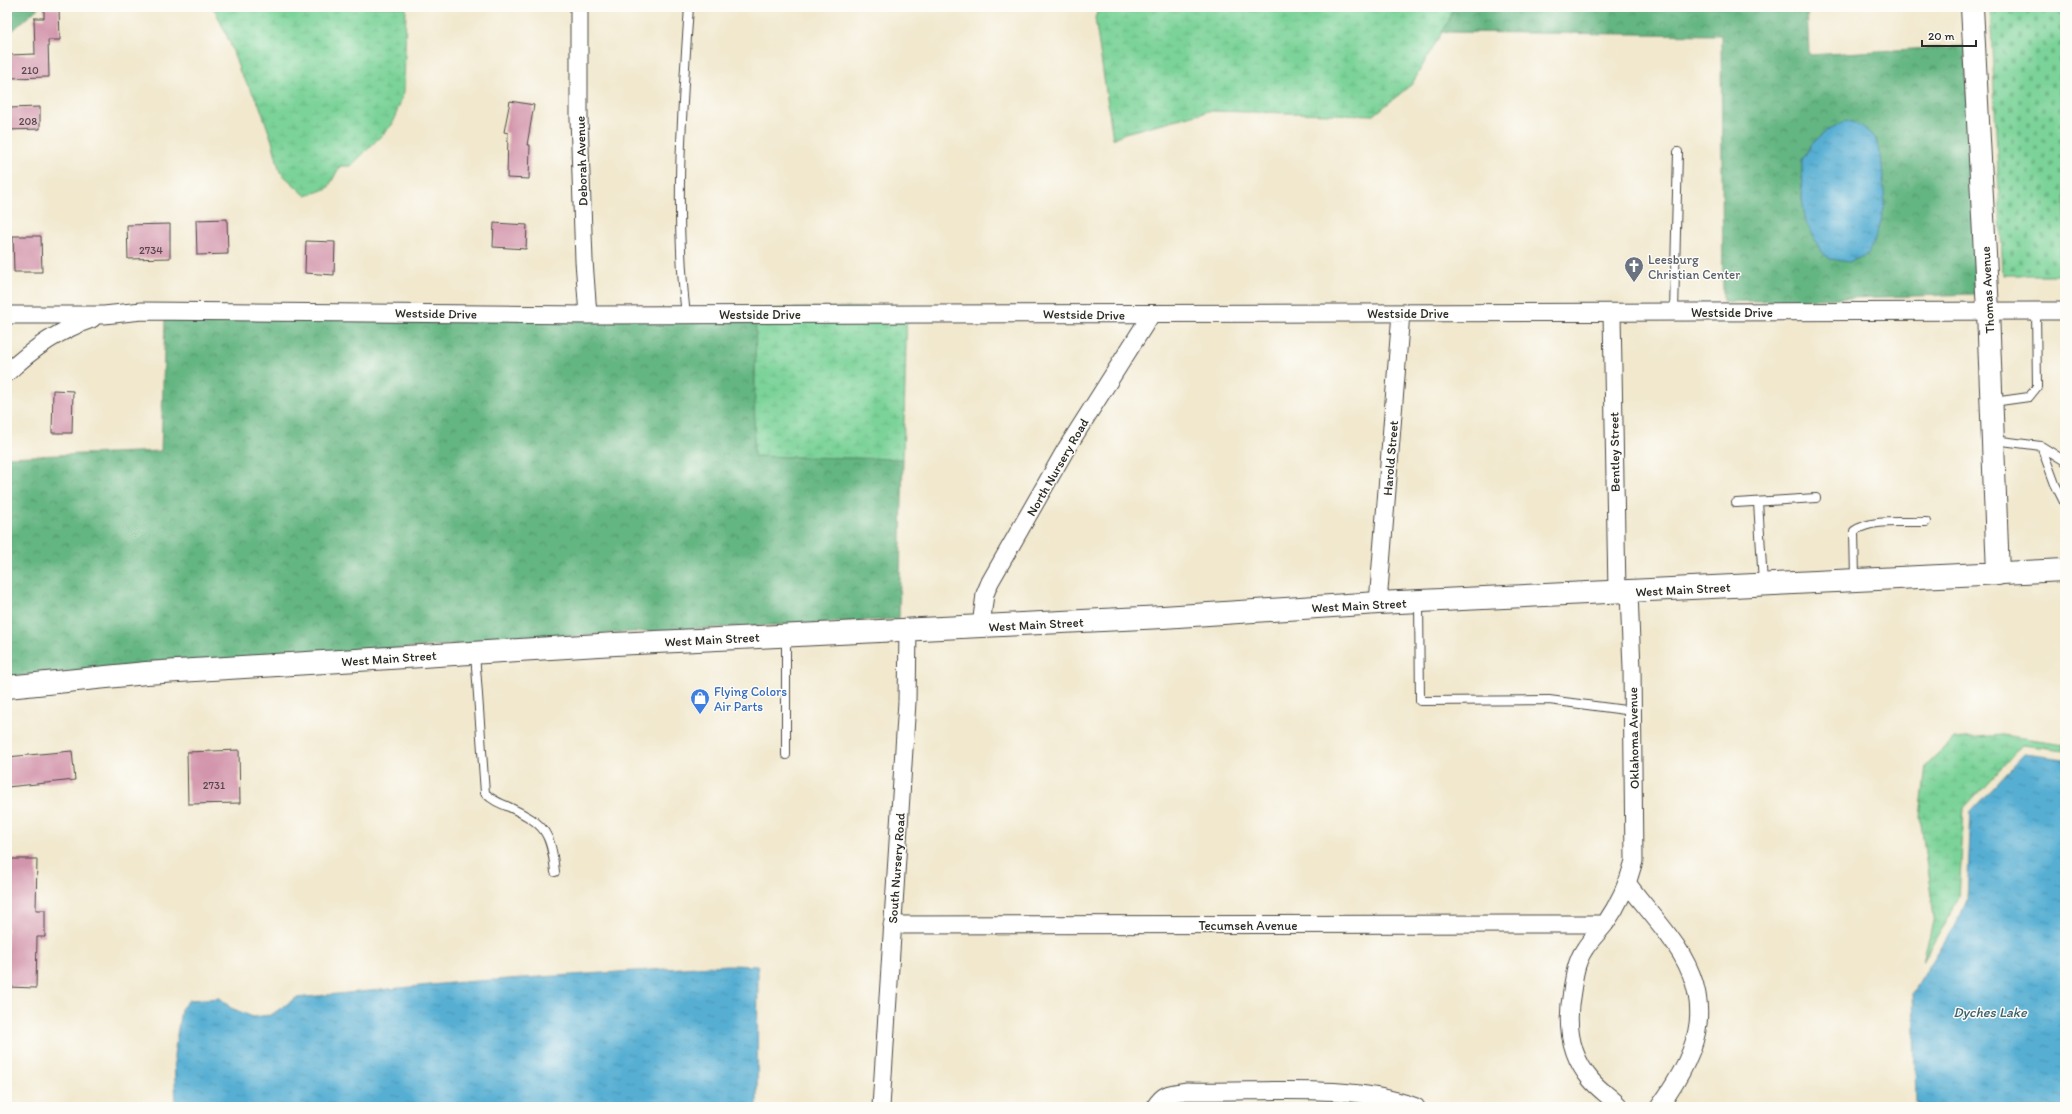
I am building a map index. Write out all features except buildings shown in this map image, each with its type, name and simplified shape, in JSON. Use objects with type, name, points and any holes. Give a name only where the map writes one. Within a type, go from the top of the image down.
[{"type":"main road","name":"Thomas Avenue","points":[[1972,7],[1988,311],[1998,574]]},
{"type":"main road","name":"West Main Street","points":[[7,687],[146,673],[786,635],[1163,617],[1378,603],[2065,570]]},
{"type":"street","name":"Deborah Avenue","points":[[579,7],[579,118],[584,261],[588,315]]},
{"type":"street","name":"Westside Drive","points":[[7,315],[104,315],[142,311],[588,315],[1056,313],[1150,315],[2065,311]]},
{"type":"street","name":"Harold Street","points":[[1378,603],[1401,313]]},
{"type":"street","name":"Bentley Street","points":[[1612,313],[1623,592]]},
{"type":"street","name":"Westside Drive","points":[[7,373],[24,357],[52,337],[76,324],[104,315]]},
{"type":"street","name":"North Nursery Road","points":[[981,626],[985,594],[990,582],[1066,449],[1150,315]]},
{"type":"street","name":"Oklahoma Avenue","points":[[1620,1107],[1591,1080],[1581,1065],[1572,1044],[1568,1027],[1569,1007],[1576,968],[1582,951],[1604,924],[1628,884],[1634,860],[1632,711],[1623,592]]},
{"type":"street","name":"South Nursery Road","points":[[881,1107],[907,702],[908,629]]},
{"type":"street","points":[[1628,884],[1670,937],[1684,959],[1696,986],[1699,1005],[1699,1025],[1696,1041],[1658,1107]]},
{"type":"street","name":"Tecumseh Avenue","points":[[892,925],[1604,924]]},
{"type":"street","points":[[1155,1107],[1160,1099],[1167,1093],[1187,1090],[1339,1091],[1378,1096],[1416,1107]]},
{"type":"lane","points":[[686,315],[681,273],[680,129],[689,7]]},
{"type":"lane","points":[[1674,312],[1678,152]]},
{"type":"lane","points":[[1992,402],[2029,397],[2037,386],[2036,311]]},
{"type":"lane","points":[[1993,439],[2041,446],[2065,461]]},
{"type":"lane","points":[[2041,446],[2055,484],[2065,504]]},
{"type":"lane","points":[[1736,503],[1816,498]]},
{"type":"lane","points":[[1758,502],[1763,584]]},
{"type":"lane","points":[[1855,579],[1854,531],[1861,527],[1876,524],[1926,522]]},
{"type":"lane","points":[[1419,601],[1420,701],[1548,700],[1632,711]]},
{"type":"lane","points":[[786,635],[786,755]]},
{"type":"lane","points":[[475,653],[485,793],[492,800],[535,821],[546,832],[553,847],[555,872]]},
{"type":"green space","points":[[7,7],[39,7],[12,31],[7,38]]},
{"type":"green space","points":[[211,7],[406,7],[404,92],[392,125],[351,166],[340,166],[328,188],[306,196],[280,172],[272,141],[259,104],[240,72],[230,43],[216,12]]},
{"type":"green space","points":[[1099,7],[1453,7],[1449,20],[1412,84],[1374,115],[1208,111],[1125,133],[1113,139],[1095,18]]},
{"type":"green space","points":[[1453,7],[1807,7],[1809,55],[1965,46],[1973,201],[1975,294],[1723,302],[1721,35],[1442,32],[1449,20]],"holes":[[[1812,144],[1802,200],[1802,160]]]},
{"type":"green space","points":[[1990,7],[2065,7],[2065,275],[2003,275]]},
{"type":"green space","points":[[907,307],[903,459],[754,456],[756,309]]},
{"type":"green space","points":[[756,309],[754,456],[903,459],[899,619],[614,633],[7,677],[7,457],[161,451],[165,317]]},
{"type":"green space","points":[[2002,735],[2065,744],[2065,750],[2022,745],[1964,808],[1959,898],[1923,962],[1934,917],[1920,817],[1926,766],[1954,739]]},
{"type":"water","points":[[1845,121],[1862,126],[1876,139],[1882,165],[1885,204],[1879,229],[1868,254],[1849,262],[1830,259],[1821,251],[1806,222],[1802,200],[1802,160],[1812,144],[1826,131]]},
{"type":"water","name":"Dyches Lake","points":[[2024,754],[2065,759],[2065,1107],[1919,1107],[1916,1103],[1913,993],[1960,916],[1967,900],[1971,811]]},
{"type":"water","points":[[729,965],[758,966],[757,1107],[176,1107],[174,1055],[181,1009],[189,1000],[220,998],[231,1008],[253,1017],[271,1015],[296,998],[462,982]]},
{"type":"place","name":"Leesburg Christian Center","points":[[1634,283]]},
{"type":"place","name":"Flying Colors Air Parts","points":[[700,715]]}]
